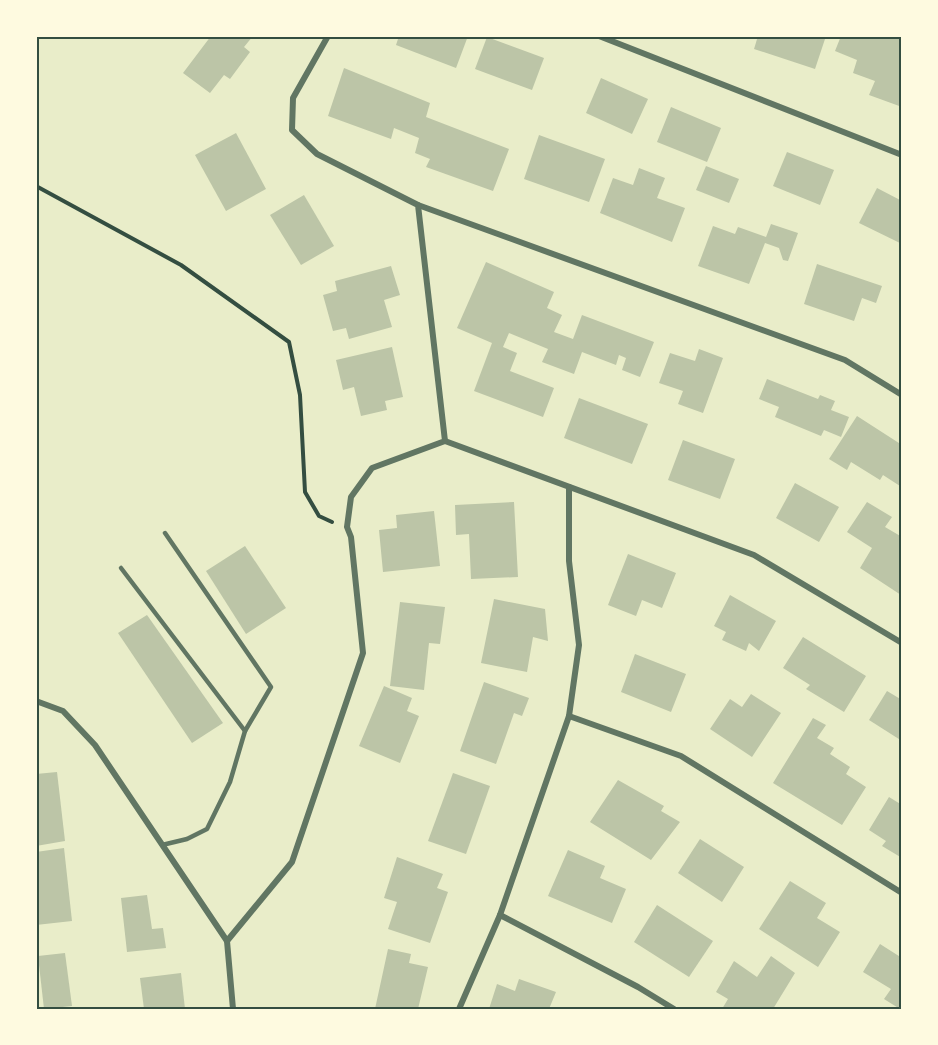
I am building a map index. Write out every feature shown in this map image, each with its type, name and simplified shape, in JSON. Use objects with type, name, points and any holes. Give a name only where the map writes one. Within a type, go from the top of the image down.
[{"type":"street","points":[[328,36],[292,98],[292,130],[317,154],[418,205],[845,360],[902,395]]},
{"type":"street","points":[[599,36],[902,154]]},
{"type":"street","points":[[418,205],[445,441]]},
{"type":"street","points":[[227,941],[292,862],[363,653],[351,537],[346,527],[351,497],[372,468],[445,441],[754,555],[902,643]]},
{"type":"street","points":[[459,1009],[500,915],[569,716],[579,645],[569,561],[570,487]]},
{"type":"street","points":[[36,701],[63,711],[95,745],[227,941],[233,1009]]},
{"type":"street","points":[[569,716],[681,756],[902,893]]},
{"type":"street","points":[[500,915],[638,987],[674,1009]]},
{"type":"lane","points":[[162,845],[187,839],[207,829],[230,782],[245,731],[271,687],[165,533]]},
{"type":"lane","points":[[121,568],[245,731]]},
{"type":"path","points":[[36,186],[181,265],[289,342],[300,395],[305,492],[319,516],[346,527]]},
{"type":"building","points":[[211,36],[253,36],[244,47],[250,52],[230,79],[224,75],[210,93],[183,73]]},
{"type":"building","points":[[399,36],[468,36],[456,68],[396,45]]},
{"type":"building","points":[[758,36],[826,36],[815,69],[754,49]]},
{"type":"building","points":[[841,36],[891,36],[902,40],[902,107],[869,95],[875,81],[853,73],[857,60],[835,51]]},
{"type":"building","points":[[487,37],[544,58],[532,90],[475,69]]},
{"type":"building","points":[[344,68],[430,103],[426,117],[509,149],[493,191],[426,167],[430,159],[415,153],[419,138],[394,128],[391,139],[328,116]]},
{"type":"building","points":[[601,78],[648,99],[632,134],[586,113]]},
{"type":"building","points":[[671,107],[721,128],[707,162],[657,142]]},
{"type":"building","points":[[236,133],[266,189],[226,211],[195,155]]},
{"type":"building","points":[[539,135],[605,159],[589,202],[524,179]]},
{"type":"building","points":[[787,152],[834,170],[820,205],[773,186]]},
{"type":"building","points":[[706,166],[739,179],[729,203],[696,190]]},
{"type":"building","points":[[639,168],[665,178],[657,198],[685,208],[672,242],[600,213],[613,178],[633,185]]},
{"type":"building","points":[[877,188],[902,201],[902,244],[859,223]]},
{"type":"building","points":[[304,195],[334,246],[301,265],[270,215]]},
{"type":"building","points":[[771,224],[798,233],[788,261],[783,260],[779,248],[765,243],[749,284],[698,266],[713,226],[735,234],[738,227],[766,237]]},
{"type":"building","points":[[486,262],[554,292],[547,308],[562,315],[554,332],[573,339],[582,315],[654,342],[640,377],[622,370],[626,358],[619,355],[616,365],[582,352],[574,374],[542,362],[548,349],[509,333],[503,347],[517,353],[510,371],[554,388],[543,417],[474,391],[492,343],[457,328]]},
{"type":"building","points":[[817,264],[882,286],[876,303],[862,298],[854,321],[804,304]]},
{"type":"building","points":[[391,266],[400,295],[384,300],[392,327],[349,339],[346,328],[333,331],[323,295],[337,291],[335,281]]},
{"type":"building","points":[[392,347],[403,397],[385,401],[387,410],[361,416],[354,387],[343,390],[336,360]]},
{"type":"building","points":[[699,349],[723,358],[703,413],[678,404],[683,391],[659,383],[670,353],[695,361]]},
{"type":"building","points":[[767,379],[818,399],[820,395],[835,401],[831,410],[849,417],[841,437],[824,430],[821,436],[775,417],[779,407],[759,399]]},
{"type":"building","points":[[579,398],[648,424],[632,464],[564,438]]},
{"type":"building","points":[[857,416],[902,445],[902,483],[900,486],[883,475],[880,480],[851,462],[847,470],[829,459]]},
{"type":"building","points":[[683,440],[735,459],[720,499],[668,480]]},
{"type":"building","points":[[795,483],[839,507],[819,542],[776,518]]},
{"type":"building","points":[[514,502],[518,577],[471,579],[469,534],[456,535],[455,505]]},
{"type":"building","points":[[867,502],[892,517],[885,527],[902,537],[901,595],[860,568],[872,548],[847,532]]},
{"type":"building","points":[[434,511],[440,566],[383,572],[379,530],[397,528],[396,515]]},
{"type":"building","points":[[245,546],[286,608],[246,634],[206,571]]},
{"type":"building","points":[[628,554],[676,573],[662,608],[642,600],[636,616],[608,605]]},
{"type":"building","points":[[730,595],[776,621],[759,651],[749,643],[746,651],[722,640],[726,632],[714,626]]},
{"type":"building","points":[[494,599],[545,609],[548,641],[533,637],[527,672],[481,663]]},
{"type":"building","points":[[400,602],[445,607],[440,644],[429,643],[424,690],[390,686]]},
{"type":"building","points":[[147,615],[223,723],[192,743],[118,633]]},
{"type":"building","points":[[803,637],[866,676],[844,712],[806,689],[810,685],[783,668]]},
{"type":"building","points":[[635,654],[686,674],[671,712],[621,692]]},
{"type":"building","points":[[484,682],[529,698],[522,716],[514,713],[496,764],[460,751]]},
{"type":"building","points":[[384,686],[412,698],[407,711],[419,716],[400,763],[359,746]]},
{"type":"building","points":[[887,691],[902,700],[902,741],[869,720]]},
{"type":"building","points":[[751,694],[781,713],[752,757],[710,729],[730,699],[742,707]]},
{"type":"building","points":[[813,718],[826,725],[817,738],[834,748],[830,754],[850,767],[846,774],[866,787],[842,825],[773,783]]},
{"type":"building","points":[[57,772],[65,841],[36,846],[36,774]]},
{"type":"building","points":[[453,773],[490,786],[466,854],[428,841]]},
{"type":"building","points":[[618,780],[664,806],[661,811],[680,822],[651,860],[590,822]]},
{"type":"building","points":[[889,797],[902,805],[902,858],[882,846],[886,841],[869,830]]},
{"type":"building","points":[[700,839],[744,867],[722,902],[678,873]]},
{"type":"building","points":[[64,848],[72,921],[36,925],[36,852]]},
{"type":"building","points":[[568,850],[605,866],[600,878],[626,889],[612,923],[548,896]]},
{"type":"building","points":[[397,857],[443,874],[437,888],[448,892],[430,943],[388,929],[397,902],[384,898]]},
{"type":"building","points":[[790,881],[826,903],[817,918],[840,932],[818,967],[759,929]]},
{"type":"building","points":[[147,895],[152,929],[163,928],[166,948],[127,952],[121,898]]},
{"type":"building","points":[[657,905],[713,941],[689,977],[634,942]]},
{"type":"building","points":[[880,944],[902,958],[902,1006],[900,1009],[884,999],[891,989],[863,972]]},
{"type":"building","points":[[388,949],[411,954],[409,963],[428,967],[418,1009],[375,1009]]},
{"type":"building","points":[[65,953],[72,1006],[44,1009],[38,956]]},
{"type":"building","points":[[771,956],[795,973],[773,1009],[722,1009],[728,999],[716,992],[734,961],[757,977]]},
{"type":"building","points":[[181,973],[185,1009],[144,1009],[140,978]]},
{"type":"building","points":[[519,979],[556,992],[549,1009],[489,1009],[497,984],[515,991]]}]
